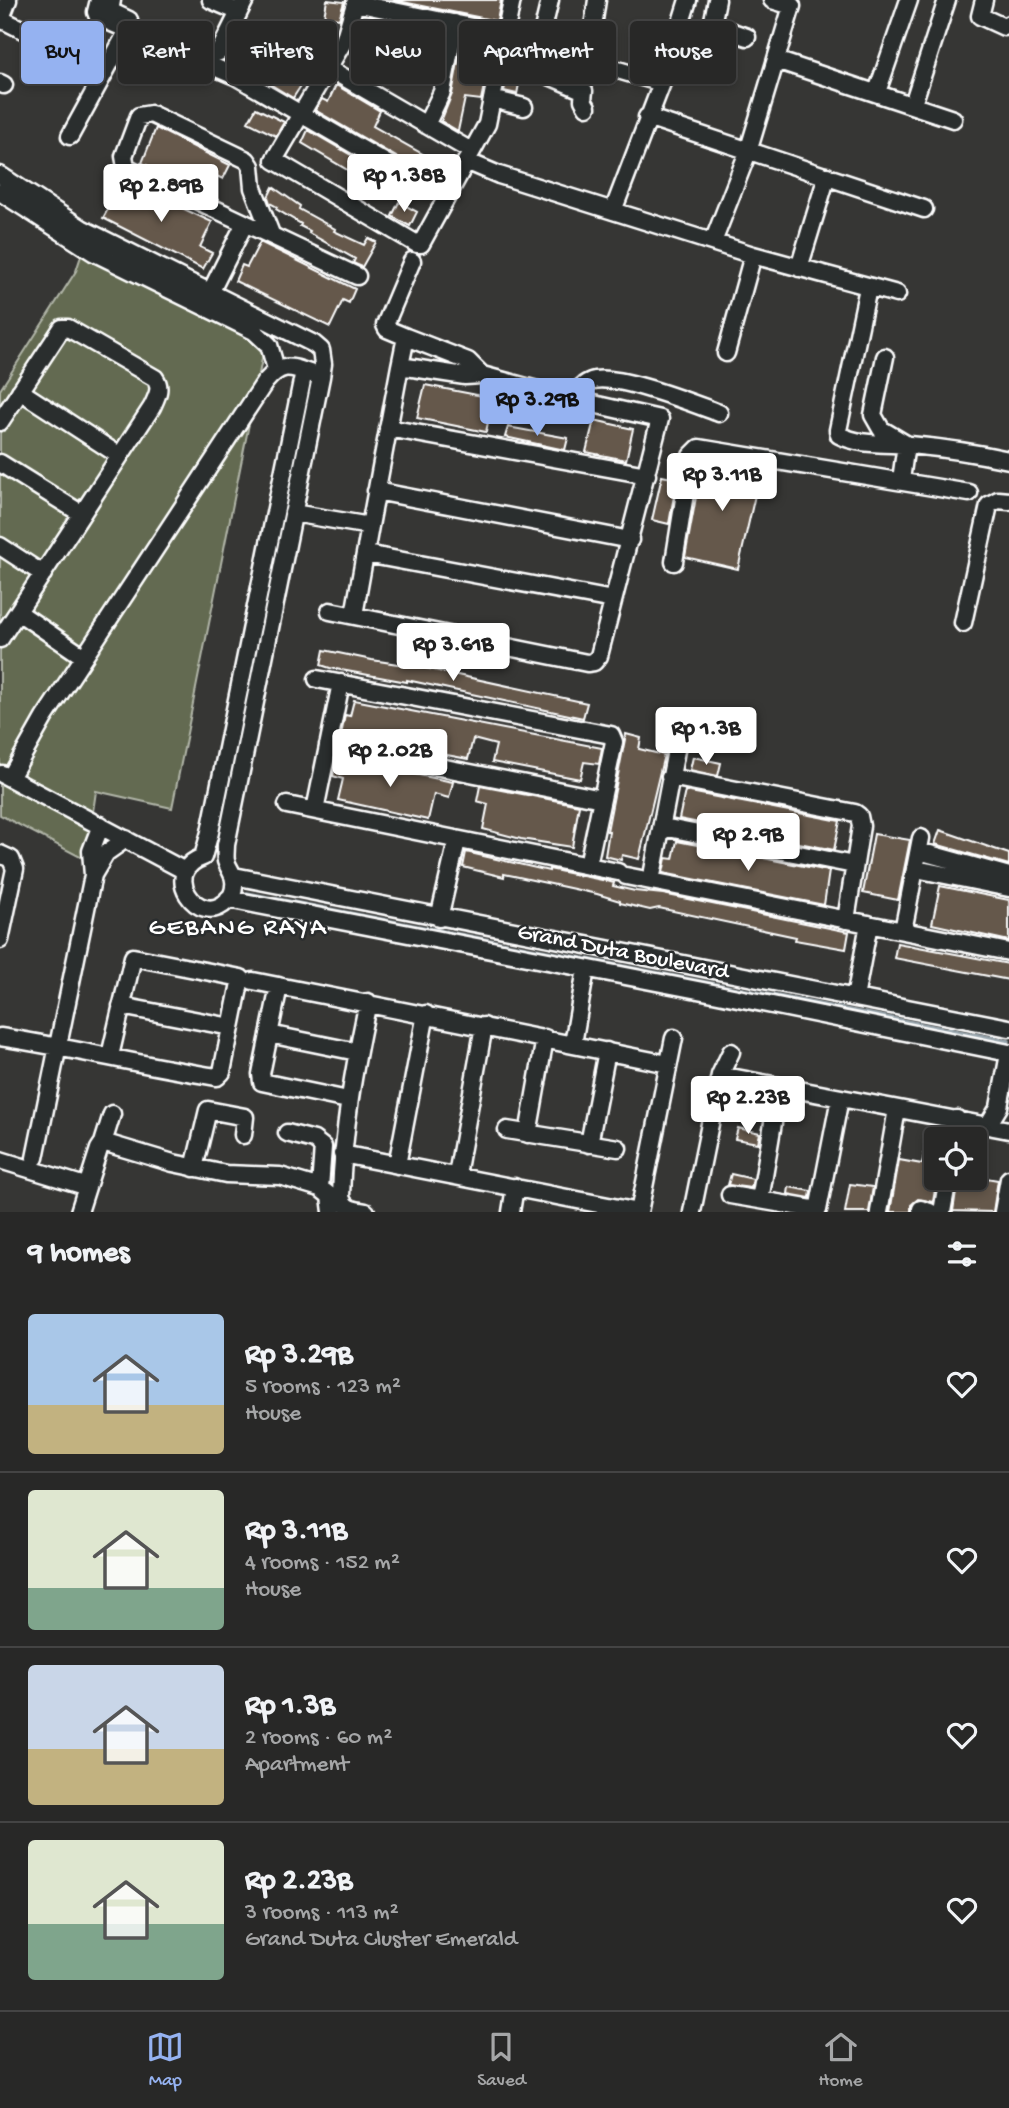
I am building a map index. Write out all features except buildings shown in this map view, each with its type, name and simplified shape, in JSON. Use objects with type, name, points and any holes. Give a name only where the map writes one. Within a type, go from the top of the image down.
[{"type":"street","points":[[8,0],[1,20],[21,29]]},
{"type":"street","points":[[99,0],[97,16],[118,25]]},
{"type":"street","points":[[112,0],[110,11],[209,55],[219,52],[242,6],[211,0]]},
{"type":"street","points":[[508,21],[512,0]]},
{"type":"street","points":[[545,21],[550,0]]},
{"type":"street","points":[[597,0],[581,58],[630,73]]},
{"type":"street","points":[[681,21],[688,0]]},
{"type":"street","points":[[716,0],[712,24],[747,37]]},
{"type":"street","points":[[713,242],[748,152],[794,3],[772,0]]},
{"type":"street","points":[[877,92],[909,0]]},
{"type":"street","points":[[913,104],[947,0]]},
{"type":"street","points":[[984,0],[980,16],[1004,27],[1009,24]]},
{"type":"street","points":[[337,53],[344,41],[356,2],[459,24]]},
{"type":"street","points":[[426,125],[442,92],[455,23]]},
{"type":"street","points":[[70,136],[118,48]]},
{"type":"street","points":[[776,60],[953,119]]},
{"type":"street","points":[[337,73],[426,125],[499,175],[752,255],[897,294]]},
{"type":"street","points":[[250,84],[417,181]]},
{"type":"street","points":[[318,84],[274,160],[421,244],[485,129],[495,84]]},
{"type":"street","points":[[568,84],[584,91],[583,100],[587,107]]},
{"type":"street","points":[[613,211],[662,84]]},
{"type":"street","points":[[492,99],[524,107]]},
{"type":"street","points":[[271,234],[256,198],[251,166],[247,160],[151,114],[139,116],[124,156],[126,167],[357,276]]},
{"type":"street","points":[[647,117],[924,209]]},
{"type":"street","points":[[0,175],[80,235],[93,252],[254,331],[269,345],[276,369]]},
{"type":"street","points":[[799,268],[827,176]]},
{"type":"street","points":[[0,192],[80,235],[210,293],[314,344],[321,350],[321,377],[293,513],[203,857],[193,862],[185,872],[5,776],[232,430],[276,369],[291,367],[321,377]]},
{"type":"street","points":[[210,293],[245,223]]},
{"type":"street","points":[[726,353],[752,255]]},
{"type":"street","points":[[412,261],[385,325],[387,330],[468,361],[482,375]]},
{"type":"street","points":[[868,288],[838,433],[843,438],[870,443],[906,444],[1009,460]]},
{"type":"street","points":[[0,422],[62,328],[68,328],[155,378],[159,384],[158,394],[120,456],[2,633]]},
{"type":"street","points":[[354,615],[406,337]]},
{"type":"street","points":[[885,357],[873,415],[881,429],[906,444]]},
{"type":"street","points":[[400,366],[465,376],[482,375],[660,419]]},
{"type":"street","points":[[228,900],[233,893],[226,845],[304,371]]},
{"type":"street","points":[[571,399],[582,386],[600,379],[668,395],[719,413]]},
{"type":"street","points":[[20,391],[120,456]]},
{"type":"street","points":[[331,611],[587,663],[594,662],[599,656],[668,395]]},
{"type":"street","points":[[388,428],[647,475]]},
{"type":"street","points":[[901,480],[906,444]]},
{"type":"street","points":[[674,562],[691,456],[699,448],[970,493]]},
{"type":"street","points":[[0,463],[82,514]]},
{"type":"street","points":[[376,491],[630,540]]},
{"type":"street","points":[[963,623],[989,505],[998,500],[1009,501]]},
{"type":"street","points":[[293,513],[370,526]]},
{"type":"street","points":[[0,546],[43,574]]},
{"type":"street","points":[[366,554],[613,600]]},
{"type":"street","points":[[18,612],[84,657]]},
{"type":"street","points":[[317,679],[613,737],[588,865]]},
{"type":"street","points":[[315,810],[341,683]]},
{"type":"street","points":[[328,745],[602,799]]},
{"type":"street","points":[[651,881],[677,745]]},
{"type":"street","points":[[670,777],[855,813],[859,816],[861,826],[846,920]]},
{"type":"street","points":[[287,805],[1009,952]]},
{"type":"street","points":[[35,1158],[93,875],[91,851],[101,825]]},
{"type":"street","points":[[663,827],[855,865]]},
{"type":"street","points":[[93,875],[106,853],[127,839]]},
{"type":"street","points":[[439,918],[457,841]]},
{"type":"street","points":[[903,931],[920,844],[1009,876]]},
{"type":"street","points":[[0,854],[11,859],[15,867],[3,914],[0,940]]},
{"type":"street","points":[[916,869],[1009,888]]},
{"type":"street","name":"Grand Duta Boulevard","points":[[230,870],[715,982],[1009,1054]]},
{"type":"street","name":"Grand Duta Boulevard","points":[[185,872],[185,892],[194,903],[208,908],[228,900],[586,969],[860,999],[1009,1028]]},
{"type":"street","points":[[860,999],[875,925]]},
{"type":"street","points":[[0,1037],[217,1077],[222,1072],[241,978],[136,956],[130,959],[110,1056]]},
{"type":"street","points":[[573,1044],[586,969]]},
{"type":"street","points":[[254,981],[667,1064]]},
{"type":"street","points":[[279,986],[261,1074],[264,1084],[348,1100]]},
{"type":"street","points":[[366,1212],[353,1210],[342,1202],[342,1154],[348,1100],[368,1002]]},
{"type":"street","points":[[121,1006],[231,1027]]},
{"type":"street","points":[[397,1165],[426,1014]]},
{"type":"street","points":[[457,1175],[484,1026]]},
{"type":"street","points":[[270,1034],[357,1052]]},
{"type":"street","points":[[528,1134],[545,1038]]},
{"type":"street","points":[[342,1154],[639,1212],[674,1038]]},
{"type":"street","points":[[589,1143],[607,1051]]},
{"type":"street","points":[[692,1212],[720,1075],[731,1052]]},
{"type":"street","points":[[988,1125],[999,1107],[1009,1054]]},
{"type":"street","points":[[720,1075],[1009,1130]]},
{"type":"street","points":[[760,1200],[779,1087]]},
{"type":"street","points":[[730,1195],[823,1211],[840,1098]]},
{"type":"street","points":[[879,1212],[897,1109]]},
{"type":"street","points":[[194,1168],[208,1110],[245,1117],[243,1135]]},
{"type":"street","points":[[79,1212],[85,1186],[112,1114]]},
{"type":"street","points":[[956,1127],[957,1119]]},
{"type":"street","points":[[507,1130],[618,1148]]},
{"type":"street","points":[[287,1133],[314,1140],[323,1147],[320,1188]]},
{"type":"street","points":[[103,1143],[194,1168],[233,1175],[280,1176],[320,1188],[330,1196],[332,1212]]},
{"type":"street","points":[[0,1160],[85,1186]]},
{"type":"street","points":[[1003,1212],[1009,1179]]},
{"type":"street","points":[[511,1212],[515,1187]]},
{"type":"street","points":[[942,1212],[946,1190]]},
{"type":"green space","points":[[82,253],[265,344],[172,808],[96,791],[86,860],[0,815],[0,390],[76,271]]},
{"type":"waterway","points":[[264,613],[297,443]]},
{"type":"waterway","points":[[229,776],[260,634]]},
{"type":"waterway","points":[[247,893],[1009,1041]]},
{"type":"district","name":"GEBANG RAYA","points":[[238,929]]}]
